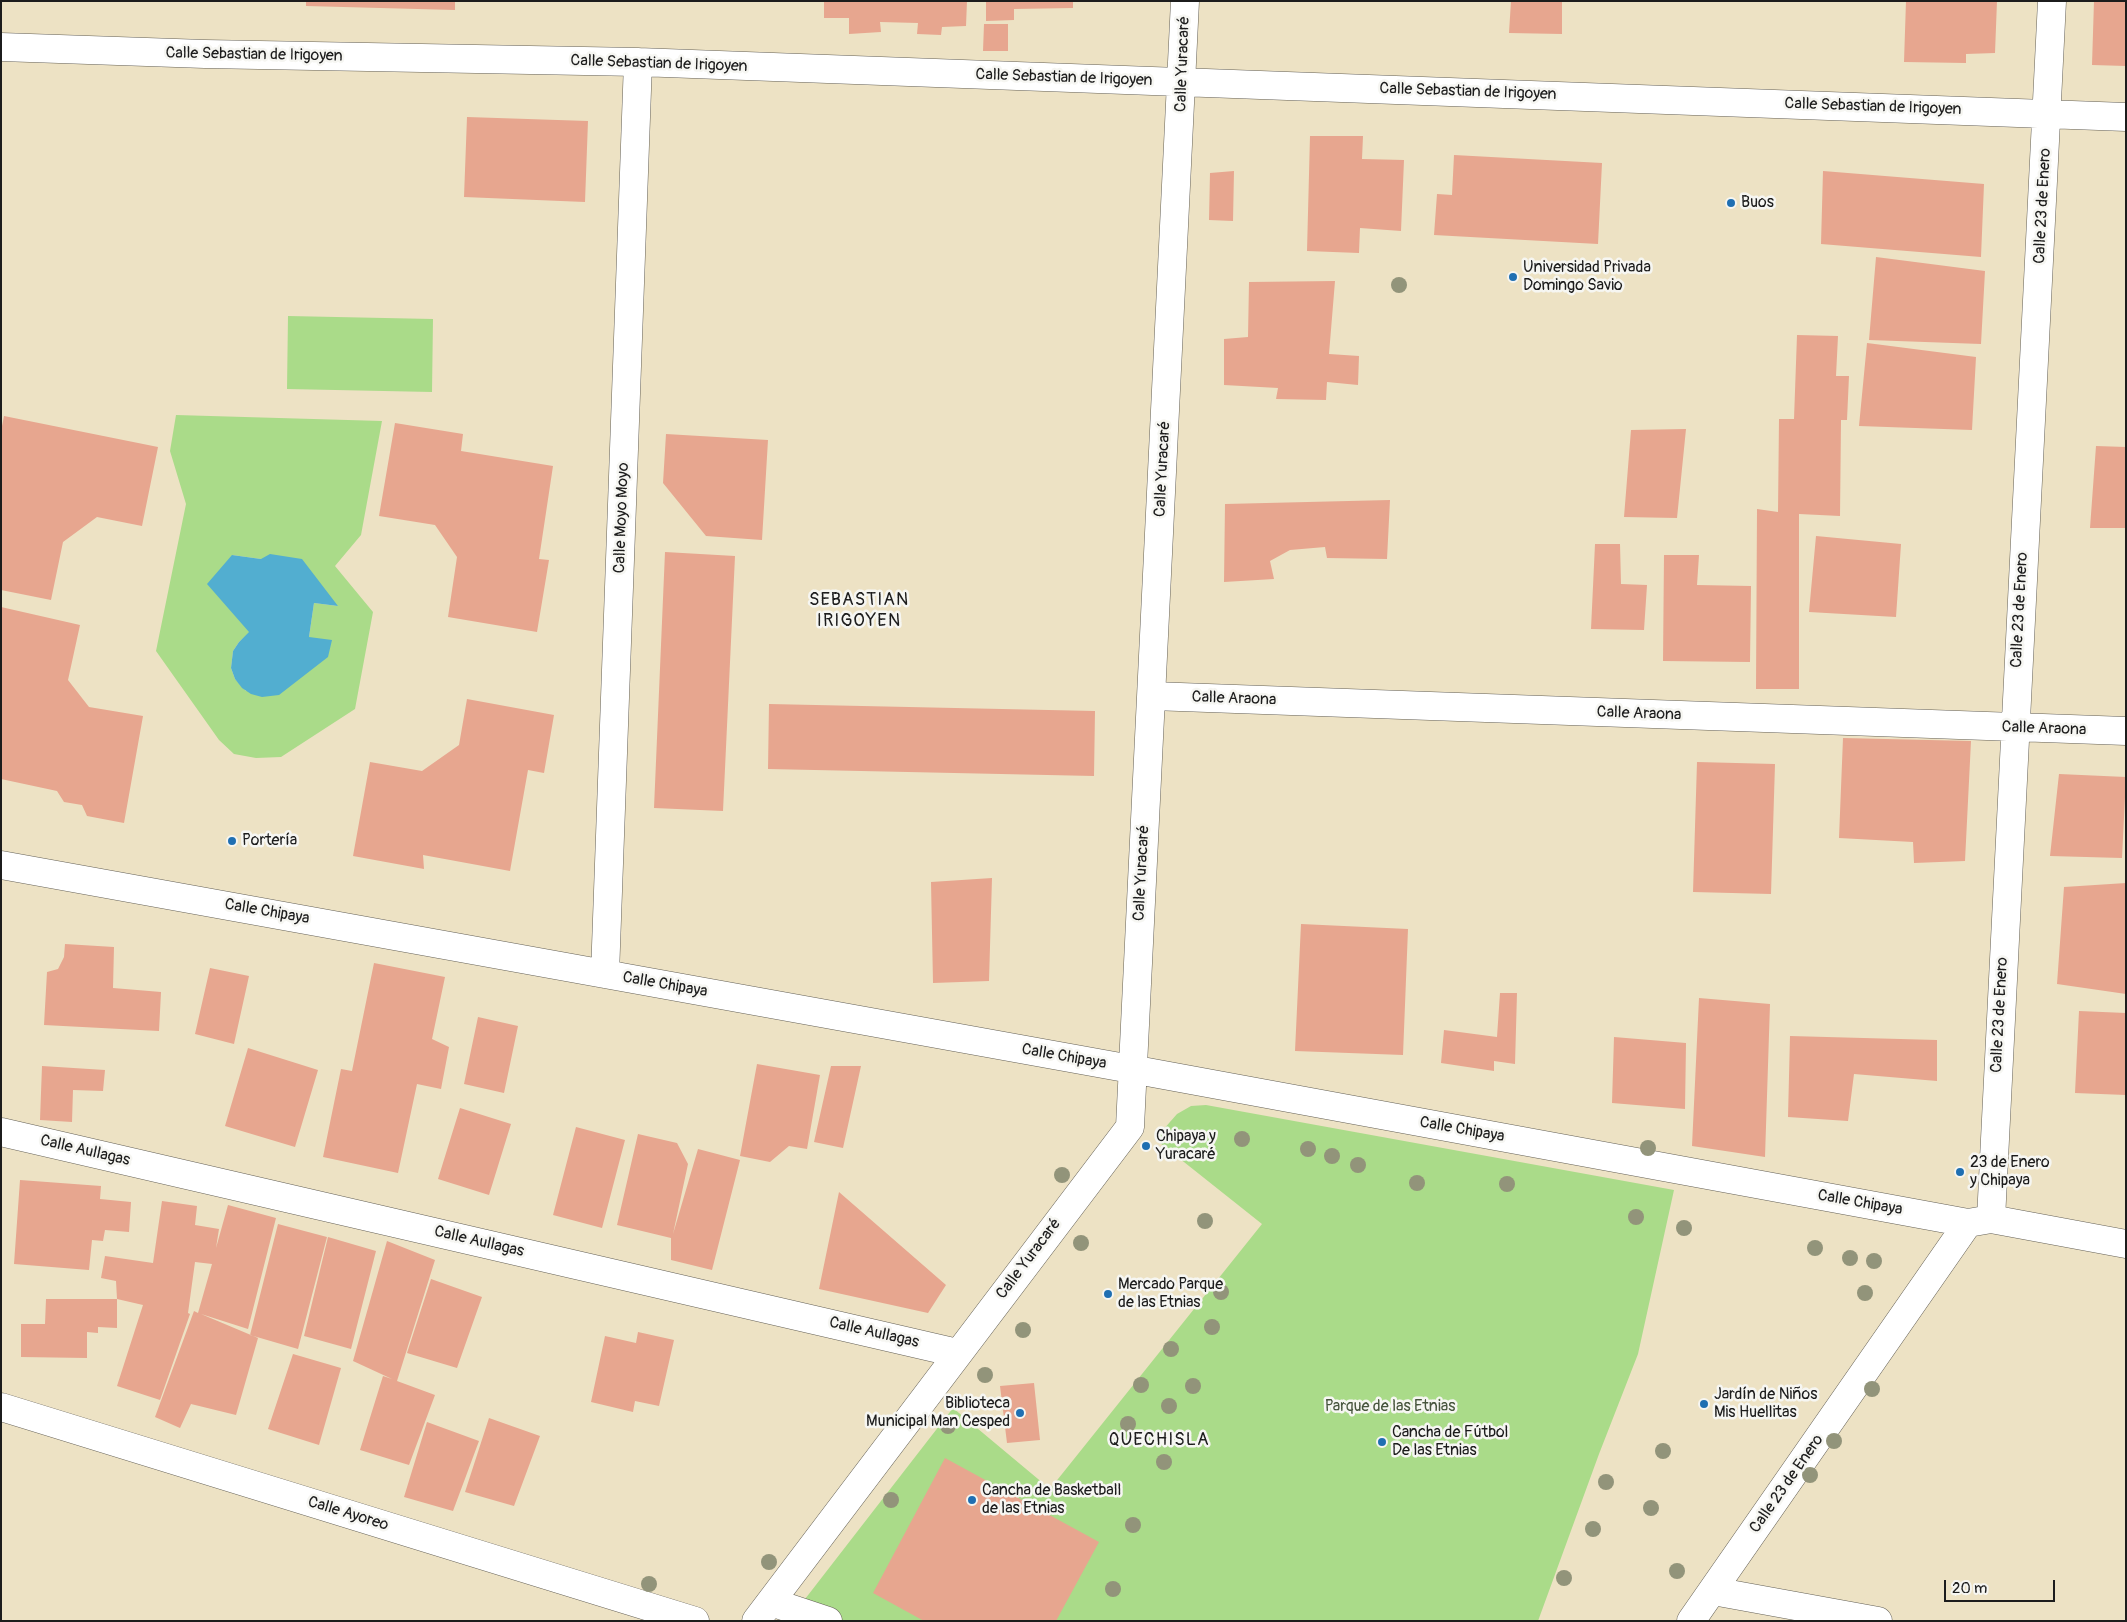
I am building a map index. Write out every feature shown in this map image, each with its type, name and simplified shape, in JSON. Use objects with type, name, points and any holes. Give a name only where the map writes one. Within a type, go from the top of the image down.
[{"type":"street","name":"Calle Yuracaré","points":[[764,1611],[957,1353],[1130,1127],[1131,1069],[1152,696],[1185,1]]},
{"type":"street","name":"Calle 23 de Enero","points":[[1691,1621],[1980,1221],[2014,728],[2048,114],[2052,1]]},
{"type":"street","name":"Calle Sebastian de Irigoyen","points":[[1,47],[206,54],[638,62],[2126,117]]},
{"type":"street","name":"Calle Moyo Moyo","points":[[605,974],[638,62]]},
{"type":"street","name":"Calle Araona","points":[[1152,696],[2126,731]]},
{"type":"street","name":"Calle Chipaya","points":[[1,865],[1980,1221],[2126,1244]]},
{"type":"street","name":"Calle Aullagas","points":[[1,1132],[957,1353]]},
{"type":"street","name":"Calle Ayoreo","points":[[1,1407],[695,1621]]},
{"type":"street","points":[[1714,1591],[1878,1621]]},
{"type":"street","points":[[764,1611],[828,1621]]},
{"type":"green space","points":[[288,316],[433,319],[432,392],[287,389]]},
{"type":"green space","points":[[176,415],[382,421],[361,535],[335,566],[373,612],[355,709],[281,757],[256,758],[234,754],[219,740],[156,651],[186,504],[170,451]],"holes":[[[232,555],[261,559],[338,606],[314,603],[309,637],[246,691],[235,679],[231,668],[233,651],[239,642],[250,632]]]},
{"type":"green space","name":"Parque de las Etnias","points":[[1206,1105],[1674,1190],[1638,1354],[1538,1621],[788,1621],[953,1408],[1050,1489],[1262,1224],[1155,1139],[1177,1114],[1191,1106]]},
{"type":"water","points":[[270,554],[302,559],[338,606],[314,603],[309,637],[332,640],[328,657],[279,695],[262,697],[251,694],[242,688],[235,679],[231,668],[233,651],[249,632],[207,584],[232,555],[261,559]]},
{"type":"building","points":[[306,1],[455,1],[455,10],[306,6]]},
{"type":"building","points":[[824,1],[967,1],[966,26],[942,27],[941,35],[917,34],[918,23],[880,22],[881,32],[849,34],[849,18],[824,18]]},
{"type":"building","points":[[986,1],[1073,1],[1073,8],[1014,9],[1014,20],[986,21]]},
{"type":"building","points":[[1511,1],[1562,1],[1562,34],[1509,33]]},
{"type":"building","points":[[1906,1],[1997,1],[1995,53],[1966,54],[1966,63],[1904,62]]},
{"type":"building","points":[[2094,1],[2126,1],[2126,66],[2092,65]]},
{"type":"building","points":[[984,24],[1008,24],[1008,51],[983,51]]},
{"type":"building","points":[[467,117],[588,121],[585,202],[464,197]]},
{"type":"building","points":[[1310,136],[1363,136],[1362,159],[1404,160],[1401,231],[1360,228],[1359,253],[1307,251]]},
{"type":"building","points":[[1454,155],[1602,163],[1598,244],[1434,235],[1437,194],[1452,195]]},
{"type":"building","points":[[1234,171],[1233,221],[1209,220],[1210,173]]},
{"type":"building","points":[[1823,171],[1984,184],[1981,257],[1821,244]]},
{"type":"building","points":[[1876,257],[1985,271],[1981,344],[1869,340]]},
{"type":"building","points":[[1335,281],[1329,354],[1359,356],[1358,385],[1327,382],[1326,400],[1276,399],[1278,388],[1224,385],[1224,339],[1248,337],[1249,282]]},
{"type":"building","points":[[1797,335],[1838,336],[1836,376],[1849,376],[1847,420],[1841,420],[1840,516],[1799,514],[1799,689],[1756,689],[1757,509],[1778,512],[1779,419],[1794,419]]},
{"type":"building","points":[[1867,343],[1976,357],[1972,430],[1859,426]]},
{"type":"building","points":[[4,416],[158,447],[142,526],[97,517],[63,542],[51,600],[1,590],[1,431]]},
{"type":"building","points":[[395,423],[463,434],[461,451],[553,466],[539,559],[549,560],[537,632],[448,617],[457,557],[435,525],[379,516]]},
{"type":"building","points":[[1686,429],[1677,518],[1624,517],[1631,430]]},
{"type":"building","points":[[666,434],[768,440],[762,540],[706,536],[663,483]]},
{"type":"building","points":[[2096,446],[2126,447],[2126,528],[2090,528]]},
{"type":"building","points":[[1390,500],[1387,559],[1327,558],[1325,547],[1290,550],[1270,561],[1274,579],[1224,582],[1225,504]]},
{"type":"building","points":[[1816,536],[1901,544],[1896,617],[1809,612]]},
{"type":"building","points":[[1595,544],[1620,544],[1621,584],[1647,585],[1644,630],[1591,629]]},
{"type":"building","points":[[665,552],[735,556],[723,811],[654,808]]},
{"type":"building","points":[[1664,555],[1699,555],[1697,585],[1751,586],[1750,662],[1663,661]]},
{"type":"building","points":[[1,607],[80,625],[68,680],[89,707],[143,716],[124,823],[87,816],[82,805],[64,802],[57,791],[1,779]]},
{"type":"building","points":[[467,699],[554,715],[544,773],[528,770],[510,871],[423,855],[424,869],[353,856],[370,762],[422,771],[459,745]]},
{"type":"building","points":[[769,704],[1095,711],[1094,776],[768,769]]},
{"type":"building","points":[[1843,738],[1971,741],[1965,861],[1914,863],[1913,842],[1839,838]]},
{"type":"building","points":[[1697,762],[1775,764],[1771,894],[1693,892]]},
{"type":"building","points":[[2059,774],[2126,777],[2122,858],[2050,856]]},
{"type":"building","points":[[992,878],[989,981],[933,983],[931,882]]},
{"type":"building","points":[[2126,883],[2126,994],[2057,984],[2064,887]]},
{"type":"building","points":[[1301,924],[1408,929],[1403,1055],[1295,1051]]},
{"type":"building","points":[[65,944],[114,947],[113,988],[161,992],[159,1031],[44,1025],[47,972],[58,969],[64,957]]},
{"type":"building","points":[[374,963],[445,977],[432,1039],[449,1047],[441,1089],[417,1084],[398,1173],[323,1157],[341,1069],[352,1071]]},
{"type":"building","points":[[210,968],[249,976],[234,1044],[195,1034]]},
{"type":"building","points":[[1500,993],[1517,993],[1515,1064],[1494,1061],[1494,1071],[1441,1063],[1444,1030],[1497,1037]]},
{"type":"building","points":[[1699,998],[1770,1004],[1765,1157],[1692,1146]]},
{"type":"building","points":[[2079,1011],[2126,1013],[2126,1095],[2075,1093]]},
{"type":"building","points":[[478,1017],[518,1026],[504,1093],[464,1084]]},
{"type":"building","points":[[1790,1036],[1937,1040],[1937,1081],[1854,1074],[1848,1121],[1788,1117]]},
{"type":"building","points":[[1614,1037],[1686,1043],[1685,1109],[1612,1103]]},
{"type":"building","points":[[248,1048],[318,1070],[295,1147],[225,1126]]},
{"type":"building","points":[[757,1064],[820,1075],[807,1149],[789,1146],[770,1162],[740,1156]]},
{"type":"building","points":[[42,1066],[105,1070],[103,1091],[73,1090],[72,1122],[40,1120]]},
{"type":"building","points":[[831,1066],[861,1066],[843,1148],[814,1142]]},
{"type":"building","points":[[460,1108],[511,1124],[489,1195],[438,1179]]},
{"type":"building","points":[[576,1127],[625,1140],[602,1228],[553,1215]]},
{"type":"building","points":[[638,1134],[677,1143],[688,1164],[673,1234],[698,1149],[740,1160],[712,1270],[671,1260],[671,1238],[617,1225]]},
{"type":"building","points":[[20,1180],[101,1186],[100,1199],[131,1202],[129,1232],[105,1230],[103,1241],[92,1240],[89,1270],[14,1264]]},
{"type":"building","points":[[839,1192],[946,1285],[928,1313],[819,1289]]},
{"type":"building","points":[[162,1201],[197,1206],[195,1225],[219,1229],[216,1248],[228,1205],[276,1218],[248,1329],[201,1314],[258,1338],[236,1415],[191,1404],[180,1428],[155,1417],[194,1311],[198,1313],[212,1264],[195,1262],[188,1313],[190,1314],[160,1400],[117,1386],[143,1305],[117,1299],[116,1281],[101,1278],[105,1256],[153,1263]]},
{"type":"building","points":[[278,1224],[327,1237],[298,1349],[250,1335]]},
{"type":"building","points":[[328,1237],[376,1251],[351,1349],[304,1336]]},
{"type":"building","points":[[387,1241],[435,1260],[397,1381],[435,1395],[409,1465],[360,1450],[383,1376],[392,1379],[353,1361]]},
{"type":"building","points":[[431,1279],[482,1297],[457,1368],[407,1353]]},
{"type":"building","points":[[46,1299],[117,1299],[117,1328],[98,1327],[98,1333],[87,1332],[87,1358],[21,1357],[21,1324],[45,1324]]},
{"type":"building","points":[[638,1332],[674,1340],[659,1406],[635,1401],[633,1412],[591,1402],[605,1336],[636,1343]]},
{"type":"building","points":[[293,1354],[341,1368],[319,1445],[268,1429]]},
{"type":"building","name":"Biblioteca Municipal Man Cesped","points":[[1034,1383],[1040,1440],[1007,1443],[1000,1386]]},
{"type":"building","points":[[489,1418],[540,1436],[514,1506],[465,1492]]},
{"type":"building","points":[[427,1422],[479,1441],[453,1511],[404,1497]]},
{"type":"building","name":"Cancha de Basketball de las Etnias","points":[[945,1458],[1099,1542],[1056,1621],[924,1621],[873,1593]]},
{"type":"place","name":"Buos","points":[[1731,203]]},
{"type":"place","name":"Universidad Privada Domingo Savio","points":[[1513,277]]},
{"type":"place","name":"Portería","points":[[232,841]]},
{"type":"place","name":"Chipaya y Yuracaré","points":[[1146,1146]]},
{"type":"place","name":"23 de Enero y Chipaya","points":[[1960,1172]]},
{"type":"place","name":"Mercado Parque de las Etnias","points":[[1108,1294]]},
{"type":"place","name":"Jardín de Niños Mis Huellitas","points":[[1704,1404]]},
{"type":"place","name":"Biblioteca Municipal Man Cesped","points":[[1020,1413]]},
{"type":"place","name":"Cancha de Fútbol De las Etnias","points":[[1382,1442]]},
{"type":"place","name":"Cancha de Basketball de las Etnias","points":[[972,1500]]},
{"type":"district","name":"SEBASTIAN IRIGOYEN","points":[[859,610]]},
{"type":"district","name":"QUECHISLA","points":[[1159,1440]]}]
